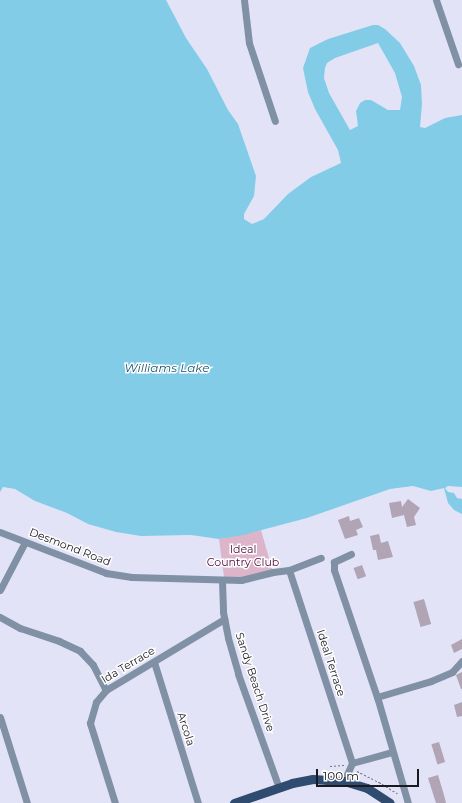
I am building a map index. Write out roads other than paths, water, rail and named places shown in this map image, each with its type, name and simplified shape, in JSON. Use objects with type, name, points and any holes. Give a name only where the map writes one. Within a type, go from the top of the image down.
[{"type":"main road","points":[[234,803],[279,788],[313,779],[344,781],[367,788],[390,803]]},
{"type":"street","points":[[244,0],[249,43],[275,121]]},
{"type":"street","points":[[436,0],[458,64]]},
{"type":"street","name":"Desmond Road","points":[[0,532],[106,573],[132,578],[222,581],[241,580],[273,572],[289,570],[321,558]]},
{"type":"street","points":[[0,590],[24,542]]},
{"type":"street","points":[[352,554],[334,562],[334,570],[376,697],[405,801]]},
{"type":"street","name":"Ideal Terrace","points":[[289,570],[350,766]]},
{"type":"street","name":"Sandy Beach Drive","points":[[222,581],[224,619],[238,674],[279,788]]},
{"type":"street","points":[[0,617],[20,628],[58,641],[80,652],[93,665],[106,690]]},
{"type":"street","name":"Ida Terrace","points":[[115,803],[90,723],[96,702],[106,690],[224,619]]},
{"type":"street","name":"Arcola","points":[[154,662],[198,803]]},
{"type":"street","points":[[376,697],[432,681],[452,672],[462,662]]},
{"type":"street","points":[[0,717],[27,803]]},
{"type":"street","points":[[344,781],[350,766],[392,752]]},
{"type":"water","name":"Williams Lake","points":[[0,0],[166,0],[186,38],[207,69],[228,110],[238,124],[256,176],[254,196],[244,214],[244,219],[252,224],[264,219],[288,194],[311,177],[341,163],[338,150],[315,109],[308,92],[303,68],[310,48],[328,39],[373,25],[378,25],[385,29],[400,43],[414,66],[421,85],[422,104],[420,127],[425,128],[445,118],[462,115],[462,487],[448,486],[445,488],[448,492],[454,493],[457,498],[462,499],[462,514],[454,510],[448,503],[444,488],[431,491],[413,486],[390,489],[307,518],[243,535],[219,539],[191,535],[141,536],[116,532],[88,524],[67,513],[35,501],[15,489],[3,487],[0,492]],"holes":[[[378,43],[395,73],[402,97],[400,110],[388,110],[371,100],[365,100],[360,103],[356,111],[358,126],[350,130],[329,93],[324,78],[327,63],[335,58]]]},
{"type":"park label","name":"Ideal Country Club","points":[[243,556]]}]
